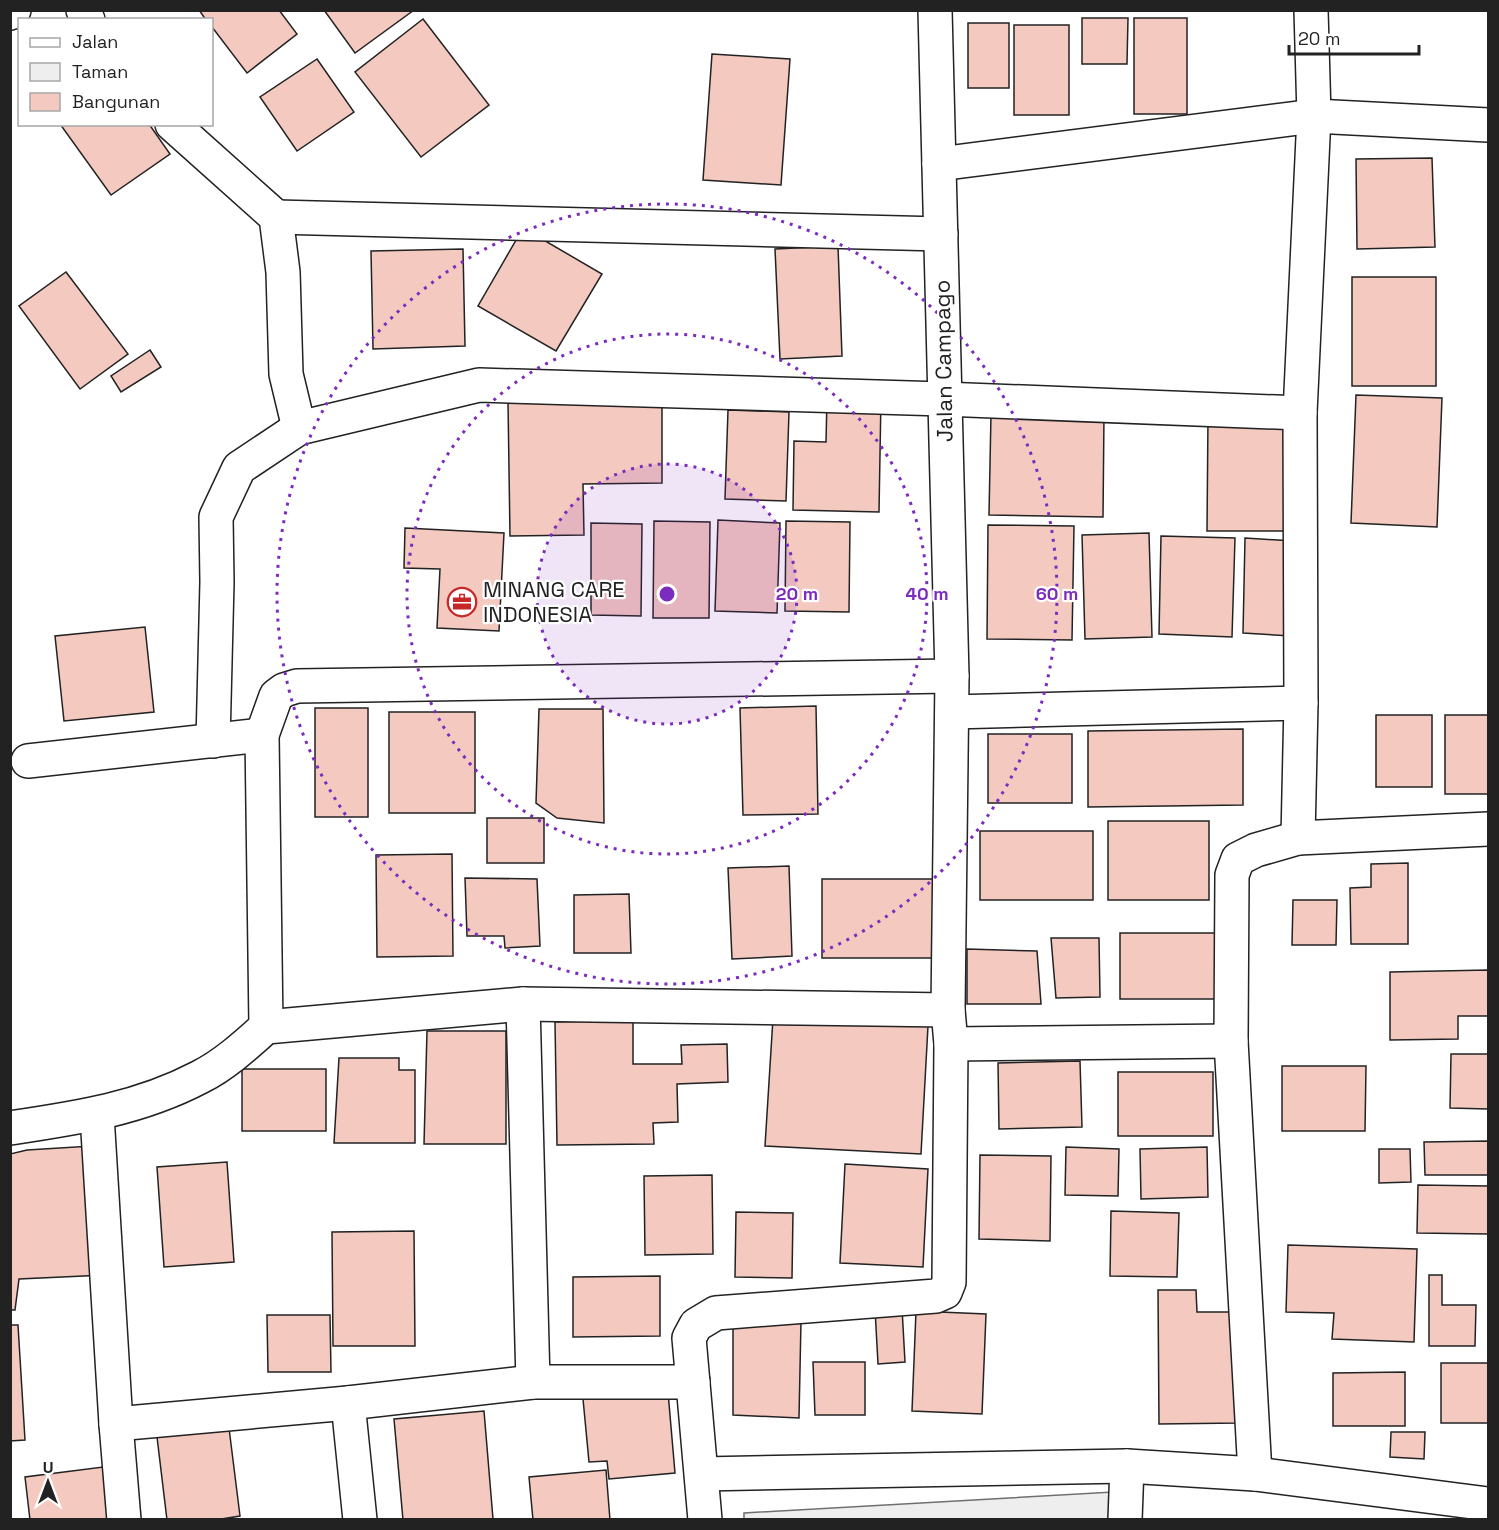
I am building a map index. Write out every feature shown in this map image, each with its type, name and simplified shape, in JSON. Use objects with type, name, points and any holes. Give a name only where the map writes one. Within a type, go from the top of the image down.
[{"type":"street","name":"Jalan Campago","points":[[693,1382],[689,1338],[696,1325],[716,1313],[936,1296],[945,1292],[949,1282],[951,1044],[948,1010],[952,676],[935,10]]},
{"type":"street","points":[[1298,838],[1301,703],[1300,412],[1314,116],[1311,10]]},
{"type":"street","points":[[939,164],[1314,116],[1488,125]]},
{"type":"street","points":[[174,126],[276,217],[940,234]]},
{"type":"street","points":[[276,217],[283,272],[286,374],[299,428]]},
{"type":"street","points":[[213,741],[217,582],[216,517],[239,468],[299,428],[479,385],[1300,412]]},
{"type":"street","points":[[266,1027],[262,735],[276,696],[284,690],[297,686],[952,676]]},
{"type":"street","points":[[952,712],[1301,703]]},
{"type":"street","points":[[28,761],[262,735]]},
{"type":"street","points":[[1255,1474],[1231,1041],[1232,875],[1238,859],[1256,850],[1298,838],[1488,829]]},
{"type":"street","points":[[523,1004],[533,1382]]},
{"type":"street","points":[[10,1128],[97,1115],[149,1100],[202,1077],[266,1027],[523,1004],[948,1010]]},
{"type":"street","points":[[951,1044],[1231,1041]]},
{"type":"street","points":[[97,1115],[124,1520]]},
{"type":"street","points":[[116,1424],[348,1403],[533,1382],[693,1382],[705,1520]]},
{"type":"street","points":[[348,1403],[360,1520]]},
{"type":"street","points":[[1125,1520],[1127,1466]]},
{"type":"street","points":[[702,1474],[1127,1466],[1255,1474],[1488,1504]]},
{"type":"green space","points":[[1113,1492],[1115,1519],[744,1520],[744,1513]]},
{"type":"building","points":[[199,10],[279,10],[297,34],[247,73],[213,28],[213,18],[205,18]]},
{"type":"building","points":[[324,10],[414,10],[355,53]]},
{"type":"building","points":[[1082,18],[1128,18],[1127,64],[1082,64]]},
{"type":"building","points":[[1134,18],[1187,18],[1187,114],[1134,114]]},
{"type":"building","points":[[423,19],[489,105],[421,157],[355,72]]},
{"type":"building","points":[[968,23],[1009,23],[1009,88],[968,88]]},
{"type":"building","points":[[1014,25],[1069,25],[1069,115],[1014,115]]},
{"type":"building","points":[[712,54],[790,59],[781,185],[703,180]]},
{"type":"building","points":[[317,59],[354,112],[297,151],[260,97]]},
{"type":"building","points":[[61,126],[150,126],[170,154],[111,195]]},
{"type":"building","points":[[1432,158],[1435,247],[1357,249],[1356,159]]},
{"type":"building","points":[[523,228],[602,274],[556,351],[478,306]]},
{"type":"building","points":[[838,246],[842,356],[780,359],[775,249]]},
{"type":"building","points":[[463,249],[465,346],[373,349],[371,251]]},
{"type":"building","points":[[66,272],[128,354],[80,389],[19,306]]},
{"type":"building","points":[[1352,277],[1436,277],[1436,386],[1352,386]]},
{"type":"building","points":[[150,350],[161,367],[121,392],[111,376]]},
{"type":"building","points":[[1356,395],[1442,398],[1437,527],[1351,523]]},
{"type":"building","points":[[827,397],[881,397],[879,512],[793,510],[794,441],[826,442]]},
{"type":"building","points":[[662,400],[662,483],[583,484],[584,535],[510,536],[508,402]]},
{"type":"building","points":[[728,410],[789,412],[786,501],[725,499]]},
{"type":"building","points":[[991,414],[1104,415],[1103,517],[989,515]]},
{"type":"building","points":[[1208,417],[1287,417],[1287,531],[1207,531]]},
{"type":"building","points":[[718,520],[780,523],[777,613],[715,611]]},
{"type":"building","points":[[654,521],[710,522],[709,618],[653,618]]},
{"type":"building","points":[[786,521],[850,522],[849,612],[785,611]]},
{"type":"building","points":[[591,523],[642,524],[641,616],[591,615]]},
{"type":"building","points":[[988,525],[1074,526],[1072,640],[987,639]]},
{"type":"building","points":[[405,528],[504,533],[499,631],[437,628],[440,569],[404,568]]},
{"type":"building","points":[[1149,533],[1152,637],[1085,639],[1082,535]]},
{"type":"building","points":[[1161,536],[1235,538],[1232,637],[1159,634]]},
{"type":"building","points":[[1245,538],[1293,541],[1291,636],[1243,633]]},
{"type":"building","points":[[145,627],[154,712],[64,721],[55,636]]},
{"type":"building","points":[[816,706],[818,814],[743,815],[740,708]]},
{"type":"building","points":[[315,708],[368,708],[368,817],[315,817]]},
{"type":"building","points":[[539,709],[603,709],[604,823],[557,818],[536,803]]},
{"type":"building","points":[[389,712],[475,712],[475,813],[389,813]]},
{"type":"building","points":[[1376,715],[1432,715],[1432,787],[1376,787]]},
{"type":"building","points":[[1445,715],[1488,715],[1488,794],[1445,794]]},
{"type":"building","points":[[1243,729],[1243,805],[1088,807],[1088,731]]},
{"type":"building","points":[[988,734],[1072,734],[1072,803],[988,803]]},
{"type":"building","points":[[487,818],[544,818],[544,863],[487,863]]},
{"type":"building","points":[[1108,821],[1209,821],[1209,900],[1108,900]]},
{"type":"building","points":[[980,831],[1093,831],[1093,900],[980,900]]},
{"type":"building","points":[[452,854],[453,956],[377,957],[376,855]]},
{"type":"building","points":[[1408,863],[1408,944],[1351,944],[1350,888],[1371,887],[1371,864]]},
{"type":"building","points":[[789,866],[792,956],[732,959],[728,868]]},
{"type":"building","points":[[465,878],[537,879],[540,946],[505,948],[504,936],[467,936]]},
{"type":"building","points":[[822,879],[934,879],[934,958],[822,958]]},
{"type":"building","points":[[629,894],[631,953],[574,953],[574,895]]},
{"type":"building","points":[[1293,900],[1337,900],[1336,945],[1292,945]]},
{"type":"building","points":[[1120,933],[1216,933],[1216,999],[1120,999]]},
{"type":"building","points":[[1051,938],[1099,938],[1100,997],[1056,998]]},
{"type":"building","points":[[967,949],[1037,951],[1041,1004],[967,1004]]},
{"type":"building","points":[[1488,970],[1488,1016],[1458,1016],[1458,1039],[1390,1040],[1390,972]]},
{"type":"building","points":[[773,1018],[928,1026],[921,1154],[765,1146]]},
{"type":"building","points":[[633,1020],[633,1064],[682,1064],[681,1045],[727,1044],[728,1082],[677,1084],[678,1122],[653,1123],[654,1144],[557,1145],[555,1022]]},
{"type":"building","points":[[427,1031],[506,1031],[506,1144],[424,1144]]},
{"type":"building","points":[[1451,1054],[1488,1054],[1488,1109],[1450,1108]]},
{"type":"building","points":[[339,1058],[399,1058],[399,1070],[415,1070],[415,1143],[334,1143]]},
{"type":"building","points":[[1080,1061],[1082,1127],[999,1129],[998,1063]]},
{"type":"building","points":[[1282,1066],[1366,1066],[1365,1131],[1282,1131]]},
{"type":"building","points":[[242,1069],[326,1069],[326,1131],[242,1131]]},
{"type":"building","points":[[1118,1072],[1213,1072],[1213,1136],[1118,1136]]},
{"type":"building","points":[[1488,1141],[1488,1175],[1425,1175],[1424,1142]]},
{"type":"building","points":[[92,1146],[105,1275],[19,1279],[15,1310],[10,1310],[10,1154],[27,1150]]},
{"type":"building","points":[[1066,1147],[1119,1149],[1118,1196],[1065,1195]]},
{"type":"building","points":[[1207,1147],[1208,1197],[1141,1199],[1140,1149]]},
{"type":"building","points":[[1379,1149],[1410,1149],[1411,1182],[1379,1183]]},
{"type":"building","points":[[980,1155],[1051,1156],[1050,1241],[979,1239]]},
{"type":"building","points":[[227,1162],[234,1262],[164,1267],[157,1167]]},
{"type":"building","points":[[845,1164],[928,1169],[923,1267],[840,1263]]},
{"type":"building","points":[[712,1175],[713,1254],[645,1255],[644,1176]]},
{"type":"building","points":[[1418,1185],[1488,1186],[1488,1234],[1417,1233]]},
{"type":"building","points":[[1111,1211],[1179,1213],[1177,1277],[1110,1276]]},
{"type":"building","points":[[736,1212],[793,1213],[792,1278],[735,1277]]},
{"type":"building","points":[[414,1231],[415,1346],[333,1346],[332,1232]]},
{"type":"building","points":[[1288,1245],[1417,1249],[1414,1342],[1332,1339],[1334,1313],[1286,1312]]},
{"type":"building","points":[[1429,1275],[1442,1275],[1442,1305],[1476,1305],[1475,1346],[1429,1346]]},
{"type":"building","points":[[660,1276],[660,1336],[573,1337],[573,1277]]},
{"type":"building","points":[[1158,1290],[1196,1290],[1197,1312],[1238,1312],[1239,1423],[1159,1424]]},
{"type":"building","points":[[902,1308],[905,1362],[878,1364],[875,1309]]},
{"type":"building","points":[[916,1311],[986,1314],[982,1414],[912,1411]]},
{"type":"building","points":[[267,1315],[330,1315],[331,1372],[268,1372]]},
{"type":"building","points":[[733,1321],[801,1321],[799,1418],[733,1415]]},
{"type":"building","points":[[10,1325],[18,1325],[25,1440],[10,1441]]},
{"type":"building","points":[[813,1362],[865,1362],[865,1415],[815,1415]]},
{"type":"building","points":[[1441,1363],[1488,1363],[1488,1423],[1441,1423]]},
{"type":"building","points":[[1405,1372],[1405,1426],[1333,1426],[1333,1373]]},
{"type":"building","points":[[668,1392],[675,1473],[609,1479],[607,1461],[589,1462],[583,1399]]},
{"type":"building","points":[[484,1411],[493,1519],[403,1520],[394,1419]]},
{"type":"building","points":[[229,1428],[240,1516],[215,1520],[167,1520],[157,1437]]},
{"type":"building","points":[[1391,1432],[1425,1432],[1424,1459],[1390,1457]]},
{"type":"building","points":[[103,1467],[109,1520],[30,1520],[25,1477]]},
{"type":"building","points":[[606,1470],[610,1520],[533,1520],[529,1477]]},
{"type":"place","name":"MINANG CARE INDONESIA","points":[[462,602]]}]
